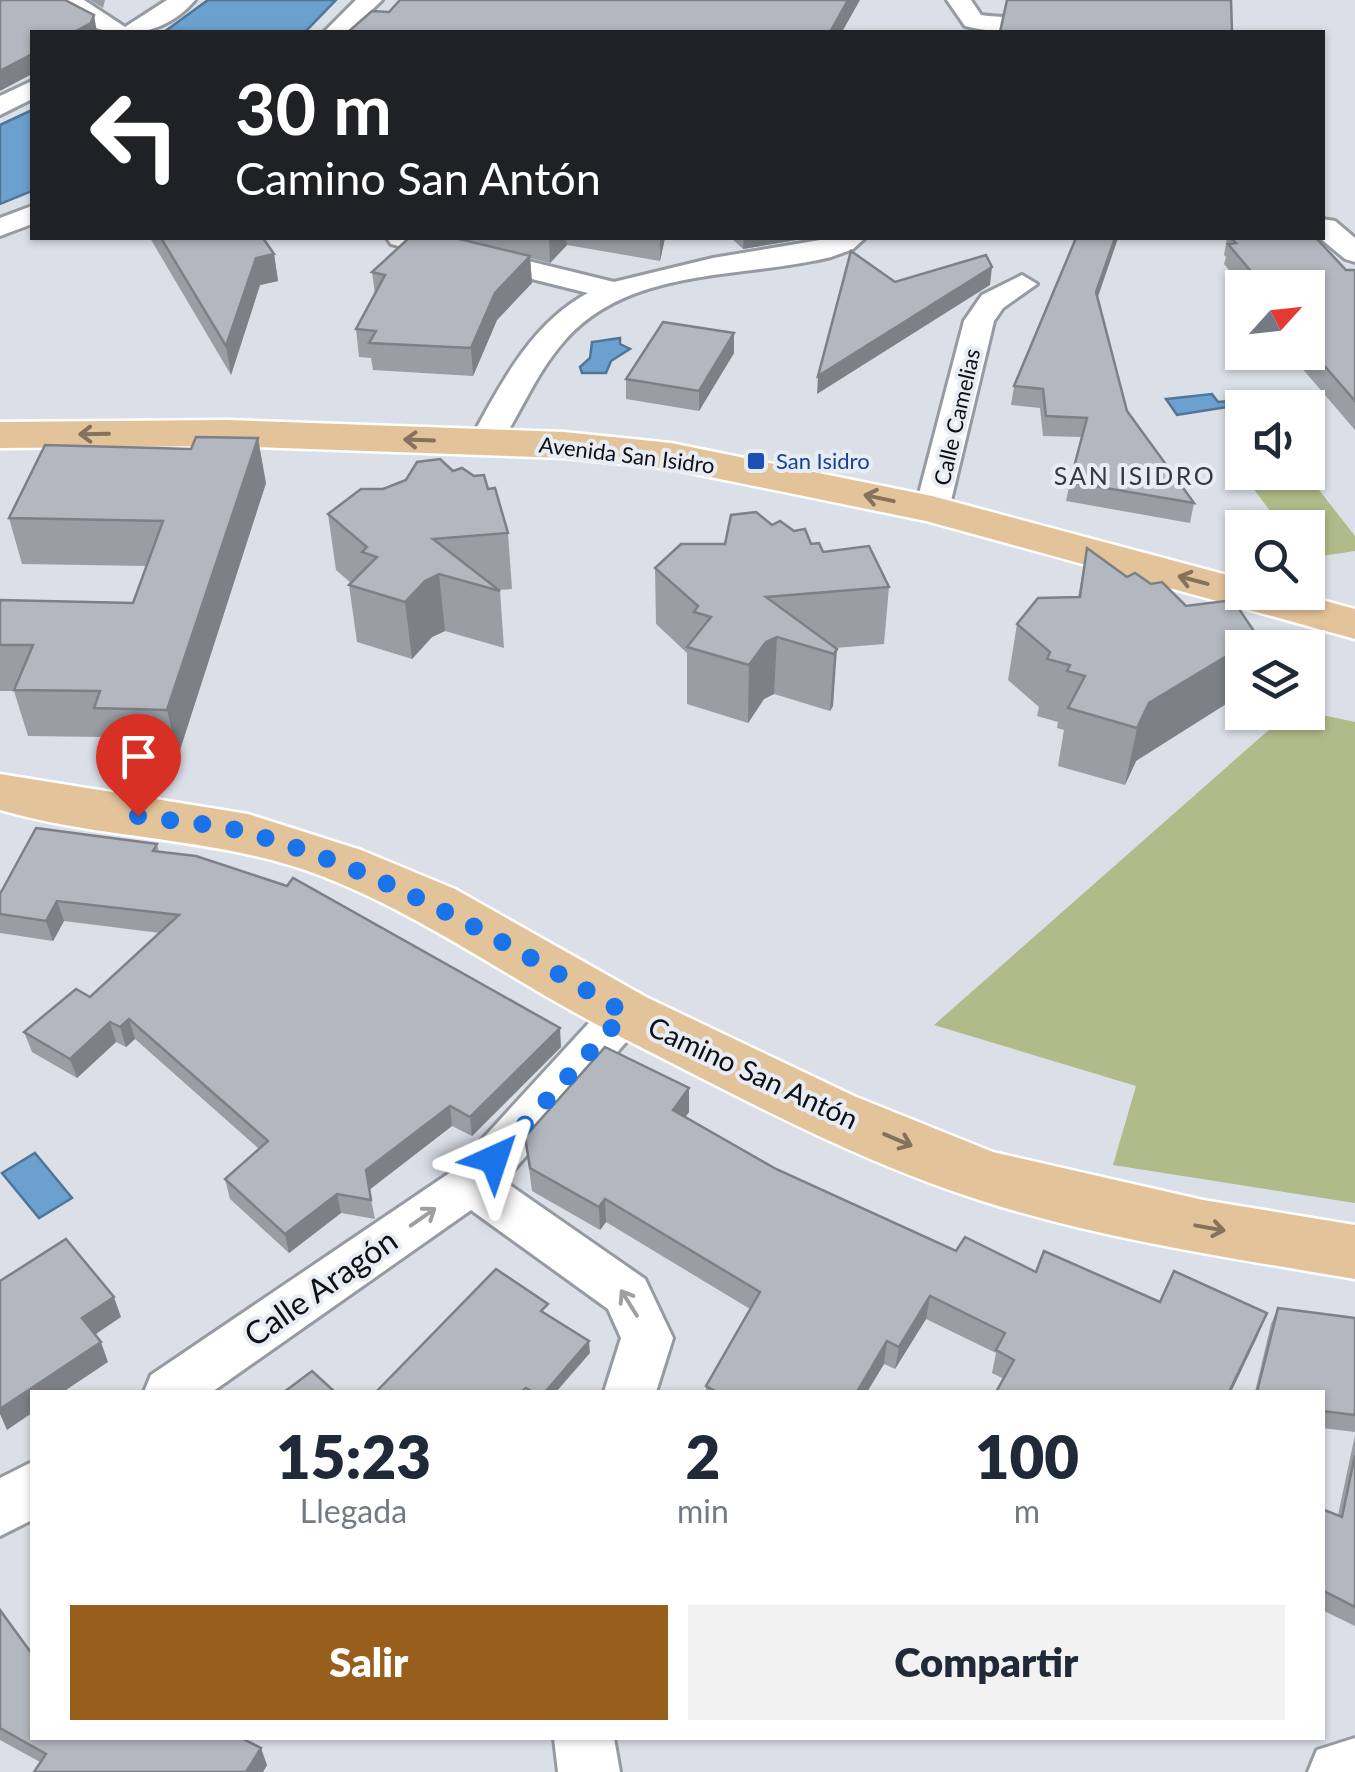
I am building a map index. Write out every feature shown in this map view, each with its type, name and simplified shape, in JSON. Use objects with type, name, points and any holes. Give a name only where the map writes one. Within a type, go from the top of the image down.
[{"type":"main road","name":"Avenida San Isidro","points":[[0,435],[226,432],[485,442],[671,456],[932,510],[1355,624]]},
{"type":"main road","name":"Camino San Antón","points":[[0,792],[28,800],[248,832],[342,864],[435,903],[625,1013],[832,1113],[984,1176],[1203,1227],[1355,1252]]},
{"type":"street","points":[[68,0],[113,30]]},
{"type":"street","points":[[136,30],[183,0]]},
{"type":"street","points":[[338,30],[370,0]]},
{"type":"street","points":[[960,0],[973,21],[994,26],[1064,17],[1076,5]]},
{"type":"street","points":[[0,107],[30,90]]},
{"type":"street","points":[[0,228],[30,215]]},
{"type":"street","points":[[1325,226],[1355,253]]},
{"type":"street","points":[[409,240],[618,292]]},
{"type":"street","points":[[485,442],[528,371],[567,320],[618,292],[683,271],[792,255],[844,240]]},
{"type":"street","name":"Calle Camelias","points":[[932,510],[944,483],[964,376],[987,306],[1022,284]]},
{"type":"street","name":"Calle Aragón","points":[[173,1390],[472,1184],[625,1013]]},
{"type":"street","points":[[472,1184],[627,1294],[648,1338],[631,1390]]},
{"type":"street","points":[[0,1510],[30,1489]]},
{"type":"street","points":[[584,1740],[589,1772]]},
{"type":"street","points":[[1339,1772],[1355,1769]]},
{"type":"green space","points":[[1254,490],[1319,490],[1355,536],[1355,551],[1325,555],[1325,510],[1269,510]]},
{"type":"green space","points":[[1325,716],[1355,722],[1355,1203],[1113,1165],[1136,1086],[934,1025],[1269,730],[1325,730]]},
{"type":"water","points":[[208,0],[336,0],[307,30],[167,30]]},
{"type":"water","points":[[30,111],[30,192],[0,204],[0,125]]},
{"type":"water","points":[[620,338],[620,344],[630,349],[611,361],[606,373],[582,373],[580,367],[590,358],[592,342]]},
{"type":"water","points":[[1212,394],[1218,402],[1225,401],[1225,407],[1177,415],[1166,399]]},
{"type":"water","points":[[35,1153],[72,1198],[39,1218],[2,1173]]},
{"type":"building","points":[[0,0],[65,0],[94,15],[91,23],[78,30],[30,30],[30,55],[0,71]]},
{"type":"building","points":[[400,0],[848,0],[831,30],[350,30],[372,11],[389,12]]},
{"type":"building","points":[[1007,0],[1231,0],[1232,30],[1000,30]]},
{"type":"building","points":[[162,240],[264,240],[274,254],[256,258],[226,346]]},
{"type":"building","points":[[407,240],[463,240],[530,256],[495,293],[471,348],[369,343],[376,331],[356,329],[385,275],[372,272]]},
{"type":"building","points":[[1075,240],[1114,240],[1096,292],[1127,411],[1194,503],[1070,482],[1087,418],[1046,416],[1043,389],[1014,386]]},
{"type":"building","points":[[1233,240],[1318,240],[1346,270],[1355,270],[1355,401],[1325,367],[1325,270],[1250,270],[1228,244],[1236,243]]},
{"type":"building","points":[[851,251],[895,282],[986,255],[992,267],[818,376]]},
{"type":"building","points":[[663,322],[734,333],[699,391],[626,379]]},
{"type":"building","points":[[196,437],[258,438],[167,710],[94,708],[100,691],[14,690],[33,645],[0,645],[0,600],[133,603],[163,521],[9,518],[45,445],[191,449]]},
{"type":"building","points":[[440,459],[453,471],[462,468],[474,476],[484,475],[488,489],[495,488],[508,533],[433,539],[500,591],[439,574],[425,581],[405,602],[349,585],[377,557],[362,552],[367,547],[328,514],[361,489],[383,489],[406,480],[417,462]]},
{"type":"building","points":[[756,512],[772,525],[780,521],[794,531],[805,529],[811,544],[819,543],[823,552],[869,546],[889,587],[766,597],[837,649],[834,654],[777,637],[766,642],[749,665],[687,647],[711,617],[694,612],[698,606],[655,568],[681,544],[725,544],[731,515]]},
{"type":"building","points":[[1087,548],[1127,577],[1135,573],[1151,584],[1162,582],[1186,606],[1225,601],[1225,610],[1240,610],[1253,630],[1225,630],[1225,657],[1149,703],[1137,728],[1068,708],[1085,676],[1067,671],[1070,665],[1047,659],[1050,652],[1017,624],[1038,598],[1080,597]]},
{"type":"building","points":[[36,828],[157,844],[153,851],[196,856],[287,886],[293,878],[560,1028],[470,1117],[450,1106],[366,1170],[371,1200],[337,1194],[285,1234],[225,1179],[268,1141],[129,1019],[120,1027],[110,1022],[70,1059],[24,1032],[76,989],[90,997],[179,915],[57,901],[46,921],[0,914],[0,894]]},
{"type":"building","points":[[605,1047],[689,1088],[673,1110],[776,1169],[956,1251],[965,1237],[1036,1272],[1044,1251],[1160,1302],[1174,1271],[1267,1313],[1230,1390],[997,1390],[1014,1360],[996,1350],[1005,1333],[930,1296],[899,1347],[887,1341],[858,1390],[713,1390],[706,1386],[760,1292],[605,1199],[599,1207],[530,1168],[525,1137]]},
{"type":"building","points":[[66,1239],[114,1297],[82,1318],[101,1342],[0,1409],[0,1281]]},
{"type":"building","points":[[496,1269],[548,1304],[541,1311],[589,1341],[547,1390],[378,1390]]},
{"type":"building","points":[[1278,1308],[1355,1318],[1355,1415],[1325,1411],[1325,1390],[1258,1390]]},
{"type":"building","points":[[312,1371],[333,1390],[287,1390]]},
{"type":"building","points":[[1355,1455],[1355,1607],[1325,1592],[1325,1510],[1342,1517]]},
{"type":"building","points":[[0,1610],[30,1651],[30,1740],[245,1740],[261,1748],[246,1772],[34,1772],[46,1754],[0,1728]]},
{"type":"place","name":"San Isidro","points":[[756,461]]},
{"type":"district","name":"SAN ISIDRO","points":[[1135,476]]},
{"type":"route","points":[[138,816],[248,832],[342,864],[435,903],[625,1013],[494,1159]]}]
